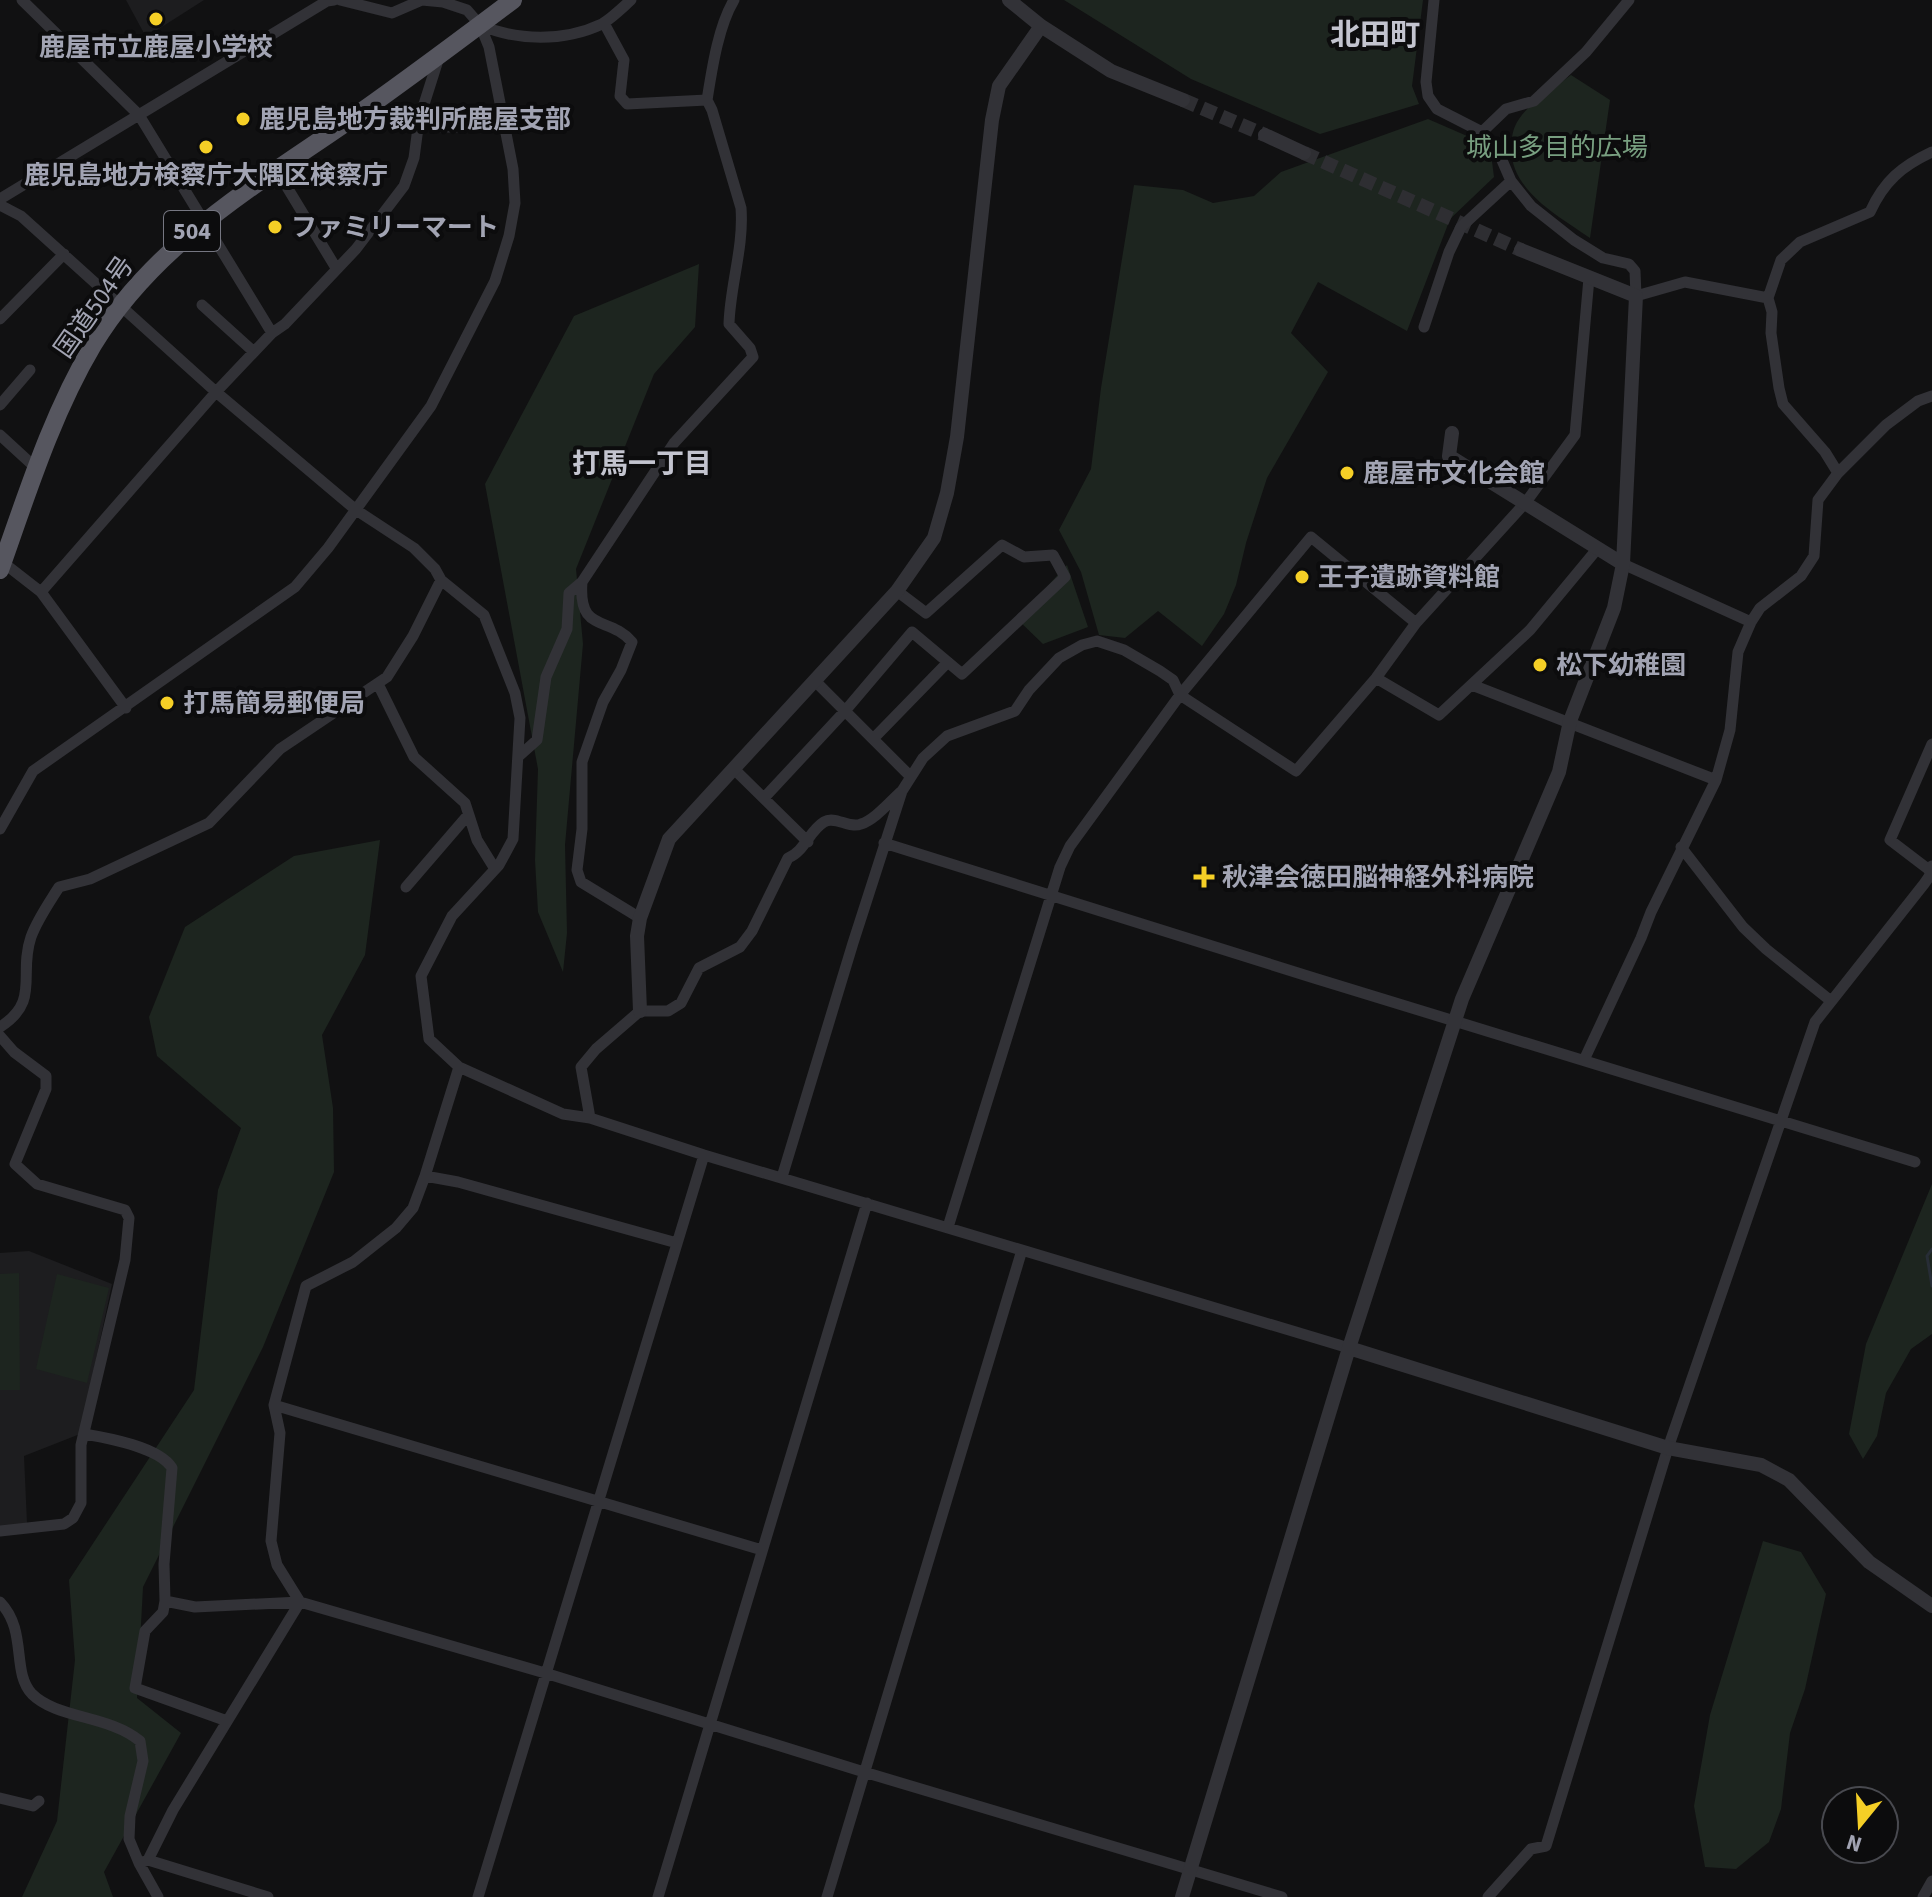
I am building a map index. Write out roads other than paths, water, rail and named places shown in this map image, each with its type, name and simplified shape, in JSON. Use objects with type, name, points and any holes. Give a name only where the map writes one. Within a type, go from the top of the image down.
[{"type":"highway","name":"国道504号","points":[[1,564],[66,397],[94,344],[121,305],[157,263],[203,222],[422,69],[513,0]]},
{"type":"street","points":[[22,0],[139,115],[272,333]]},
{"type":"street","points":[[334,0],[308,12],[0,200],[216,392],[356,510],[414,548],[435,569],[441,580],[484,615],[515,693],[520,718],[513,839],[495,869],[452,916],[421,976],[429,1039],[459,1067],[563,1114],[590,1118],[1668,1448],[1761,1465],[1779,1472],[1869,1562],[1932,1606]]},
{"type":"street","points":[[0,829],[33,771],[295,587],[356,510],[431,406],[495,281],[515,203],[513,169],[489,47],[480,25],[467,10],[443,2],[422,0],[392,13],[340,0]]},
{"type":"street","points":[[480,25],[502,34],[524,37],[578,32],[604,23],[631,0]]},
{"type":"street","points":[[519,756],[537,740],[546,677],[567,629],[569,593],[582,582],[674,443],[753,357],[750,348],[729,324],[729,302],[742,223],[741,208],[707,100],[724,22],[734,0]]},
{"type":"street","points":[[1009,0],[1041,26],[1111,71],[1183,100]]},
{"type":"street","points":[[1182,1897],[1349,1348],[1455,1022],[1559,772],[1570,721],[1614,608],[1623,564],[1635,271],[1629,264],[1603,258],[1574,240],[1531,206],[1511,181],[1498,151],[1482,132],[1437,109],[1428,96],[1426,82],[1434,0]]},
{"type":"street","points":[[1482,132],[1506,109],[1534,101],[1586,52],[1629,0]]},
{"type":"street","points":[[604,23],[624,60],[620,96],[627,104],[707,100]]},
{"type":"street","points":[[640,1011],[637,936],[640,918],[669,839],[897,591],[934,538],[947,493],[957,437],[992,120],[999,86],[1041,26]]},
{"type":"street","points":[[41,592],[216,392],[272,333],[285,324],[380,220],[404,186],[414,158],[419,120],[441,53]]},
{"type":"street","points":[[424,104],[439,127],[504,127]]},
{"type":"street","points":[[1265,135],[1304,153]]},
{"type":"street","points":[[1838,473],[1825,452],[1783,404],[1768,298],[1781,260],[1800,242],[1870,212],[1879,192],[1907,164],[1932,152]]},
{"type":"street","points":[[276,169],[336,268]]},
{"type":"street","points":[[1424,327],[1449,252],[1461,227],[1511,181]]},
{"type":"street","points":[[1521,250],[1636,296],[1685,282],[1768,298]]},
{"type":"street","points":[[0,319],[64,254]]},
{"type":"street","points":[[782,1177],[884,843],[902,791],[923,758],[947,736],[1015,711],[1029,690],[1059,658],[1082,645],[1097,641],[1134,655],[1173,680],[1180,695],[1296,771],[1376,678],[1416,623],[1526,502],[1575,435],[1589,278]]},
{"type":"street","points":[[202,305],[254,352]]},
{"type":"street","points":[[0,405],[30,370]]},
{"type":"street","points":[[1584,1060],[1681,847],[1716,780],[1730,730],[1738,652],[1751,622],[1760,608],[1801,576],[1814,556],[1818,500],[1838,473],[1886,425],[1918,401],[1932,396]]},
{"type":"street","points":[[1452,433],[1449,456],[1623,564],[1751,622]]},
{"type":"street","points":[[0,435],[37,469]]},
{"type":"street","points":[[948,1227],[1060,867],[1070,846],[1180,695],[1311,537],[1416,623]]},
{"type":"street","points":[[764,798],[845,711],[912,632],[962,674],[1065,577],[1053,555],[1024,557],[1002,545],[926,613],[897,591]]},
{"type":"street","points":[[1376,678],[1439,715],[1530,630],[1598,548]]},
{"type":"street","points":[[1,564],[41,592],[126,708]]},
{"type":"street","points":[[0,1027],[13,1019],[24,1004],[31,938],[59,887],[90,879],[209,823],[280,749],[387,677],[413,636],[441,580]]},
{"type":"street","points":[[582,582],[583,605],[592,620],[625,633],[632,642],[603,702],[582,762],[582,829],[577,870],[581,882],[640,918]]},
{"type":"street","points":[[873,739],[948,662]]},
{"type":"street","points":[[815,681],[911,777]]},
{"type":"street","points":[[378,684],[414,757],[465,803],[477,840],[495,869]]},
{"type":"street","points":[[1472,685],[1716,780]]},
{"type":"street","points":[[1488,1897],[1531,1849],[1546,1846],[1668,1448],[1815,1022],[1931,874],[1930,868],[1890,840],[1932,744]]},
{"type":"street","points":[[734,769],[808,842]]},
{"type":"street","points":[[590,1118],[581,1067],[596,1049],[640,1011],[668,1011],[681,1003],[699,968],[740,947],[752,931],[788,858],[799,854],[823,822],[833,820],[846,825],[862,824],[902,791]]},
{"type":"street","points":[[406,887],[468,815]]},
{"type":"street","points":[[884,843],[1915,1162]]},
{"type":"street","points":[[1681,847],[1743,927],[1831,1001]]},
{"type":"street","points":[[0,1036],[14,1052],[46,1076],[46,1089],[15,1164],[37,1184],[112,1204],[125,1210],[129,1218],[125,1260],[81,1445],[81,1503],[73,1518],[64,1524],[0,1531]]},
{"type":"street","points":[[300,1602],[277,1565],[271,1541],[280,1433],[274,1405],[306,1286],[353,1262],[396,1228],[413,1208],[459,1067]]},
{"type":"street","points":[[478,1897],[704,1155]]},
{"type":"street","points":[[425,1176],[458,1182],[677,1243]]},
{"type":"street","points":[[658,1897],[867,1203]]},
{"type":"street","points":[[827,1897],[1022,1250]]},
{"type":"street","points":[[274,1405],[762,1550]]},
{"type":"street","points":[[84,1434],[112,1438],[163,1457],[172,1468],[164,1564],[165,1601],[163,1612],[145,1631],[135,1688],[227,1721]]},
{"type":"street","points":[[165,1601],[195,1607],[300,1602],[545,1673],[1282,1897]]},
{"type":"street","points":[[0,1602],[11,1613],[17,1630],[23,1678],[30,1692],[45,1703],[123,1728],[140,1741],[143,1761],[130,1816],[129,1839],[158,1897]]},
{"type":"street","points":[[143,1862],[300,1602]]},
{"type":"street","points":[[0,1798],[33,1806],[39,1801]]},
{"type":"street","points":[[143,1862],[268,1897]]},
{"type":"street","points":[[1923,1897],[1932,1881]]},
{"type":"waterway","points":[[1932,1249],[1927,1256],[1932,1286]]},
{"type":"tunnel","points":[[1183,100],[1265,135]]},
{"type":"tunnel","points":[[1304,153],[1521,250]]},
{"type":"place","name":"鹿屋市立鹿屋小学校","points":[[156,19]]},
{"type":"place","name":"鹿児島地方裁判所鹿屋支部","points":[[243,119]]},
{"type":"place","name":"鹿児島地方検察庁大隅区検察庁","points":[[206,147]]},
{"type":"place","name":"ファミリーマート","points":[[275,227]]},
{"type":"place","name":"鹿屋市文化会館","points":[[1347,473]]},
{"type":"place","name":"王子遺跡資料館","points":[[1302,577]]},
{"type":"place","name":"松下幼稚園","points":[[1540,665]]},
{"type":"place","name":"打馬簡易郵便局","points":[[167,703]]},
{"type":"place","name":"秋津会徳田脳神経外科病院","points":[[1204,877]]},
{"type":"district","name":"北田町","points":[[1375,35]]},
{"type":"district","name":"打馬一丁目","points":[[642,464]]},
{"type":"park label","name":"城山多目的広場","points":[[1557,147]]}]
